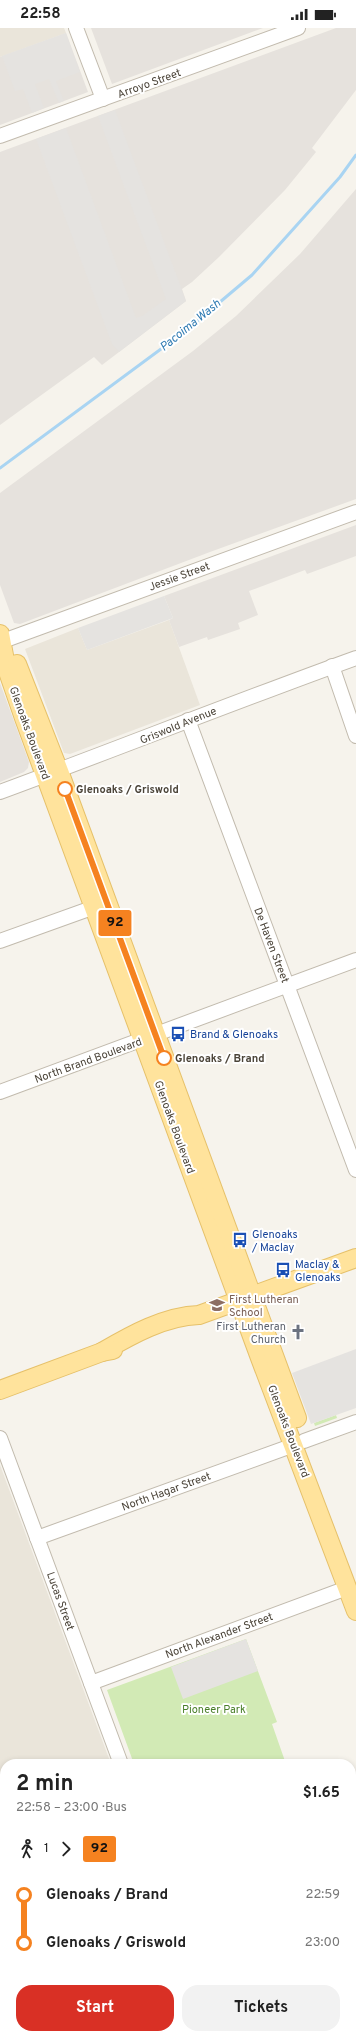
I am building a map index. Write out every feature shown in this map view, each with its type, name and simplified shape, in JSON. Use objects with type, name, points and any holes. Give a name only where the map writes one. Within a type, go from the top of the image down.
[{"type":"main road","name":"Glenoaks Boulevard","points":[[1,638],[6,666],[52,773],[352,1584],[356,1611]]},
{"type":"main road","points":[[0,1390],[102,1352],[137,1346],[184,1327],[199,1315],[356,1258]]},
{"type":"street","points":[[76,28],[103,99]]},
{"type":"street","name":"Arroyo Street","points":[[0,136],[298,28]]},
{"type":"street","name":"Jessie Street","points":[[1,638],[356,512]]},
{"type":"street","name":"Griswold Avenue","points":[[0,792],[356,658]]},
{"type":"street","points":[[332,666],[356,736]]},
{"type":"street","name":"De Haven Street","points":[[188,720],[356,1170]]},
{"type":"street","points":[[0,941],[100,905]]},
{"type":"street","name":"North Brand Boulevard","points":[[0,1092],[356,960]]},
{"type":"street","name":"North Hagar Street","points":[[37,1538],[356,1422]]},
{"type":"street","name":"Lucas Street","points":[[0,1438],[119,1759]]},
{"type":"street","name":"North Alexander Street","points":[[91,1683],[352,1584]]},
{"type":"shaded area","points":[[0,28],[64,28],[66,33],[0,57]]},
{"type":"shaded area","points":[[91,28],[263,28],[112,84]]},
{"type":"shaded area","points":[[336,28],[356,28],[356,90],[312,148],[316,152],[285,190],[219,257],[192,282],[182,289],[186,301],[102,365],[94,357],[0,425],[0,152]]},
{"type":"shaded area","points":[[66,33],[88,92],[0,125],[0,57]]},
{"type":"shaded area","points":[[66,33],[80,72],[56,81],[64,101],[59,103],[49,79],[35,84],[44,108],[32,113],[23,89],[15,91],[2,56]]},
{"type":"shaded area","points":[[115,110],[186,301],[119,352],[112,344],[36,139],[66,128],[136,318],[142,316],[166,299],[98,116]]},
{"type":"shaded area","points":[[356,189],[356,499],[210,552],[20,624],[14,623],[0,585],[0,493],[193,351],[236,316],[300,254]]},
{"type":"shaded area","points":[[356,525],[356,556],[307,574],[305,570],[249,591],[258,615],[238,623],[240,629],[208,640],[207,637],[179,647],[169,620],[173,618],[164,596]]},
{"type":"shaded area","points":[[164,596],[173,618],[87,650],[78,628]]},
{"type":"shaded area","points":[[169,620],[200,705],[70,754],[64,753],[25,649],[78,628],[87,650]]},
{"type":"shaded area","points":[[0,683],[29,762],[28,768],[24,772],[0,782]]},
{"type":"shaded area","points":[[356,1349],[356,1408],[311,1424],[292,1373]]},
{"type":"shaded area","points":[[0,1465],[109,1759],[0,1759]]},
{"type":"shaded area","points":[[246,1639],[258,1671],[183,1699],[171,1667]]},
{"type":"green space","points":[[336,1415],[337,1418],[315,1426],[314,1423]]},
{"type":"green space","name":"Pioneer Park","points":[[246,1639],[277,1722],[272,1724],[284,1759],[132,1759],[107,1690]]},
{"type":"waterway","name":"Pacoima Wash","points":[[0,468],[188,329],[252,275],[340,177],[356,155]]},
{"type":"bus line","name":"92","points":[[65,789],[164,1058]]},
{"type":"place","name":"Glenoaks / Griswold","points":[[65,789]]},
{"type":"place","name":"Brand & Glenoaks","points":[[178,1034]]},
{"type":"place","name":"Glenoaks / Brand","points":[[164,1058]]},
{"type":"place","name":"Glenoaks / Maclay","points":[[240,1240]]},
{"type":"place","name":"Maclay & Glenoaks","points":[[283,1270]]},
{"type":"place","name":"First Lutheran School","points":[[217,1305]]},
{"type":"place","name":"First Lutheran Church","points":[[298,1332]]}]
